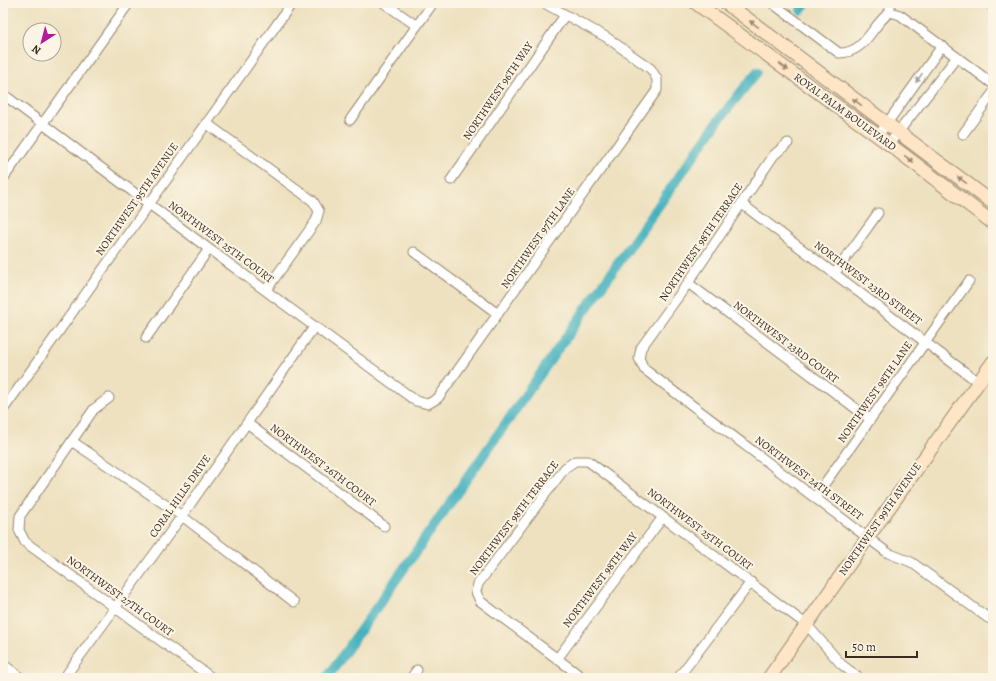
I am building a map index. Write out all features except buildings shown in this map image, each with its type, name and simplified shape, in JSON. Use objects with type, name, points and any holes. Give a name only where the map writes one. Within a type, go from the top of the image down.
[{"type":"main road","name":"ROYAL PALM BOULEVARD","points":[[696,3],[889,144],[993,223]]},
{"type":"main road","name":"ROYAL PALM BOULEVARD","points":[[726,3],[993,203]]},
{"type":"main road","name":"NORTHWEST 99TH AVENUE","points":[[769,678],[993,362]]},
{"type":"street","points":[[3,179],[129,3]]},
{"type":"street","name":"NORTHWEST 95TH AVENUE","points":[[3,410],[292,3]]},
{"type":"street","points":[[384,3],[417,26]]},
{"type":"street","points":[[350,120],[433,3]]},
{"type":"street","points":[[544,3],[565,15]]},
{"type":"street","points":[[772,3],[840,53],[851,53],[861,46],[890,7],[993,84]]},
{"type":"street","name":"NORTHWEST 97TH LANE","points":[[428,404],[438,398],[657,90],[657,79],[651,69],[606,37],[565,15]]},
{"type":"street","name":"NORTHWEST 96TH WAY","points":[[451,180],[565,15]]},
{"type":"street","points":[[878,136],[942,46]]},
{"type":"street","points":[[889,144],[957,57]]},
{"type":"street","points":[[963,134],[993,93]]},
{"type":"street","name":"NORTHWEST 25TH COURT","points":[[3,94],[314,327],[416,401],[428,404]]},
{"type":"street","points":[[206,123],[313,201],[319,211],[316,221],[266,290]]},
{"type":"street","name":"NORTHWEST 98TH TERRACE","points":[[639,358],[641,348],[688,283],[774,155],[788,143]]},
{"type":"street","name":"NORTHWEST 23RD STREET","points":[[742,204],[978,382]]},
{"type":"street","points":[[835,273],[878,213]]},
{"type":"street","points":[[146,338],[209,249]]},
{"type":"street","points":[[414,252],[498,314]]},
{"type":"street","name":"NORTHWEST 98TH LANE","points":[[815,497],[969,281]]},
{"type":"street","name":"NORTHWEST 23RD COURT","points":[[688,283],[870,419]]},
{"type":"street","name":"CORAL HILLS DRIVE","points":[[64,678],[182,516],[314,327]]},
{"type":"street","name":"NORTHWEST 24TH STREET","points":[[639,358],[644,369],[888,552],[911,562],[988,618],[993,619]]},
{"type":"street","points":[[109,398],[94,409],[72,442],[182,516],[294,602]]},
{"type":"street","name":"NORTHWEST 26TH COURT","points":[[247,423],[384,526]]},
{"type":"street","name":"NORTHWEST 27TH COURT","points":[[72,442],[20,516],[19,530],[25,542],[212,678]]},
{"type":"street","name":"NORTHWEST 25TH COURT","points":[[575,461],[588,461],[807,625],[841,664],[859,678]]},
{"type":"street","name":"NORTHWEST 98TH TERRACE","points":[[557,659],[480,601],[476,592],[478,584],[565,468],[575,461]]},
{"type":"street","name":"NORTHWEST 98TH WAY","points":[[557,659],[663,517]]},
{"type":"street","points":[[678,678],[750,582]]},
{"type":"street","points":[[557,659],[583,678]]},
{"type":"street","points":[[3,664],[22,678]]},
{"type":"street","points":[[411,678],[417,670]]},
{"type":"waterway","points":[[801,10],[806,3]]},
{"type":"waterway","points":[[989,3],[993,6]]},
{"type":"waterway","points":[[327,678],[718,121],[757,72]]}]
